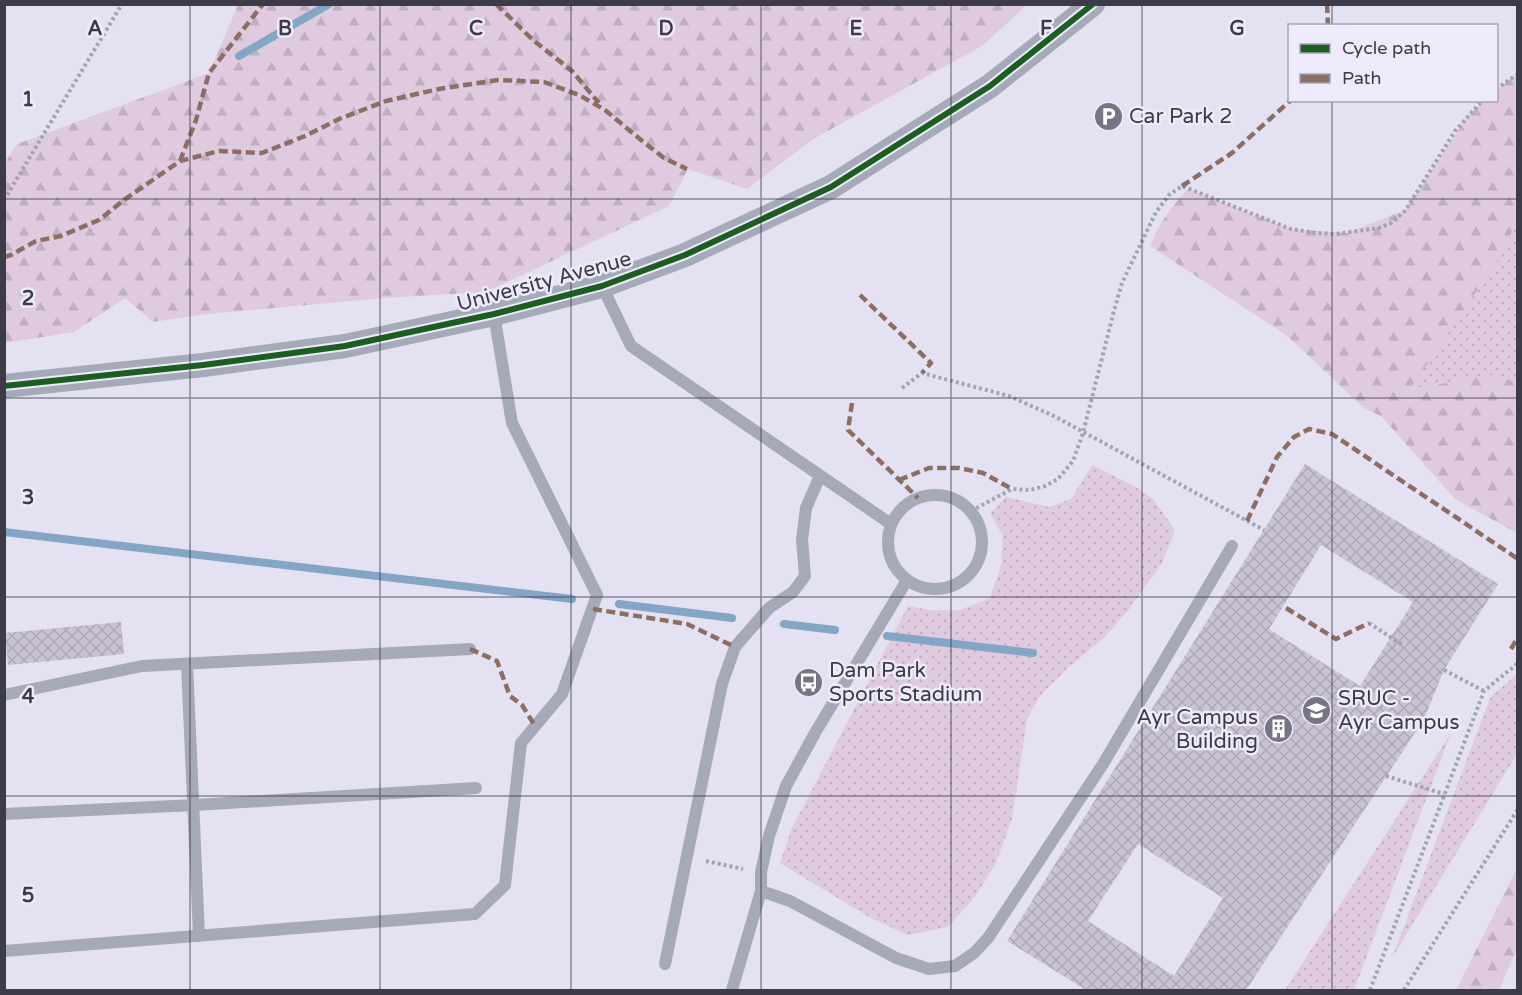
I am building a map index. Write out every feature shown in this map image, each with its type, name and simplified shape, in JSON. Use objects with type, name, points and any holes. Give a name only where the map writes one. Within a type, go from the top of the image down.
[{"type":"street","name":"University Avenue","points":[[4,386],[203,365],[345,346],[494,314],[602,286],[685,255],[831,187],[990,86],[1093,4]]},
{"type":"lane","points":[[602,286],[631,346],[891,524]]},
{"type":"lane","points":[[4,951],[475,915],[506,885],[521,743],[562,694],[597,595],[513,423],[494,314]]},
{"type":"lane","points":[[665,964],[722,684],[735,647],[768,608],[793,592],[805,576],[802,540],[807,508],[820,476]]},
{"type":"lane","points":[[928,495],[944,495],[959,501],[971,511],[979,525],[982,540],[980,555],[974,569],[963,579],[950,586],[935,589],[920,587],[907,580],[896,569],[889,555],[888,539],[891,524],[900,510],[912,500],[928,495]]},
{"type":"lane","points":[[761,891],[790,901],[896,958],[929,969],[956,966],[974,953],[988,938],[1103,764],[1232,546]]},
{"type":"lane","points":[[732,990],[761,891],[761,872],[769,836],[786,786],[815,733],[907,580]]},
{"type":"lane","points":[[4,695],[142,666],[470,649]]},
{"type":"lane","points":[[187,664],[199,936]]},
{"type":"lane","points":[[4,814],[476,788]]},
{"type":"path","points":[[4,200],[122,4]]},
{"type":"path","points":[[1498,88],[1518,74]]},
{"type":"path","points":[[971,511],[1012,489],[1030,490],[1045,486],[1058,479],[1073,461],[1083,433],[1122,283],[1156,212],[1169,195],[1182,186],[1291,229],[1316,233],[1336,234],[1379,228],[1391,223],[1406,210],[1455,131],[1481,102]]},
{"type":"path","points":[[902,388],[922,373],[1009,396],[1054,417],[1264,530]]},
{"type":"path","points":[[1369,623],[1404,646]]},
{"type":"path","points":[[1370,990],[1484,691],[1518,663]]},
{"type":"path","points":[[1444,670],[1484,691]]},
{"type":"path","points":[[1386,776],[1444,794]]},
{"type":"path","points":[[1404,990],[1518,809]]},
{"type":"path","points":[[686,857],[761,872]]},
{"type":"green space","points":[[238,4],[1027,5],[982,46],[815,138],[747,189],[688,169],[669,206],[486,292],[384,298],[206,314],[153,322],[125,298],[74,332],[5,343],[5,163],[17,144],[209,73]]},
{"type":"green space","points":[[1517,74],[1517,222],[1497,261],[1410,389],[1493,375],[1517,383],[1517,533],[1455,499],[1381,416],[1365,409],[1286,335],[1150,246],[1166,216],[1188,189],[1291,229],[1347,233],[1405,210],[1467,117],[1482,102],[1498,102],[1498,88]]},
{"type":"green space","points":[[1517,222],[1517,383],[1493,375],[1409,389],[1497,261]]},
{"type":"green space","points":[[1092,465],[1134,486],[1153,499],[1175,530],[1162,563],[1130,608],[1106,636],[1069,667],[1039,697],[1027,719],[1012,819],[995,865],[974,898],[948,927],[908,935],[869,917],[780,863],[792,828],[908,606],[929,610],[960,610],[990,598],[1001,566],[1003,536],[990,513],[1006,497],[1049,507],[1071,499]]},
{"type":"green space","points":[[1517,674],[1517,754],[1392,958],[1490,698]]},
{"type":"green space","points":[[1451,733],[1354,990],[1285,990]]},
{"type":"green space","points":[[1517,868],[1517,949],[1499,990],[1456,990]]},
{"type":"building","name":"Ayr Campus Building","points":[[1305,464],[1498,584],[1444,670],[1424,719],[1246,990],[1086,990],[1007,941]],"holes":[[[1321,545],[1413,602],[1360,686],[1269,629]],[[1138,844],[1223,898],[1174,976],[1088,921]]]},
{"type":"building","points":[[121,622],[124,654],[8,665],[5,633]]},
{"type":"waterway","points":[[239,56],[329,4]]},
{"type":"waterway","points":[[4,532],[572,599]]},
{"type":"waterway","points":[[619,604],[732,618]]},
{"type":"waterway","points":[[784,624],[835,630]]},
{"type":"waterway","points":[[887,636],[1033,653]]},
{"type":"marked path","points":[[180,161],[196,120],[209,73],[263,4]]},
{"type":"marked path","points":[[496,4],[533,40],[572,71],[599,103]]},
{"type":"marked path","points":[[1327,4],[1328,24]]},
{"type":"marked path","points":[[4,257],[36,241],[61,236],[99,220],[180,161],[219,151],[262,153],[386,101],[439,89],[498,80],[544,82],[579,95],[605,110],[664,158],[687,169]]},
{"type":"marked path","points":[[1182,186],[1232,153],[1289,102]]},
{"type":"marked path","points":[[860,295],[931,363],[922,373]]},
{"type":"marked path","points":[[852,403],[848,430],[918,498]]},
{"type":"marked path","points":[[1247,521],[1277,457],[1294,437],[1309,429],[1332,434],[1518,559]]},
{"type":"marked path","points":[[899,480],[929,468],[959,468],[983,473],[1012,489]]},
{"type":"marked path","points":[[1286,608],[1336,639],[1369,623]]},
{"type":"marked path","points":[[593,609],[687,624],[735,647]]},
{"type":"marked path","points":[[1511,649],[1518,637]]},
{"type":"marked path","points":[[470,649],[497,661],[510,696],[522,705],[535,726]]},
{"type":"cycle path","points":[[4,386],[203,365],[345,346],[494,314],[602,286],[685,255],[831,187],[990,86],[1093,4]]},
{"type":"place","name":"Car Park 2","points":[[1108,116]]},
{"type":"place","name":"Dam Park Sports Stadium","points":[[808,682]]},
{"type":"place","name":"SRUC - Ayr Campus","points":[[1317,710]]},
{"type":"place","name":"Ayr Campus Building","points":[[1279,729]]}]
